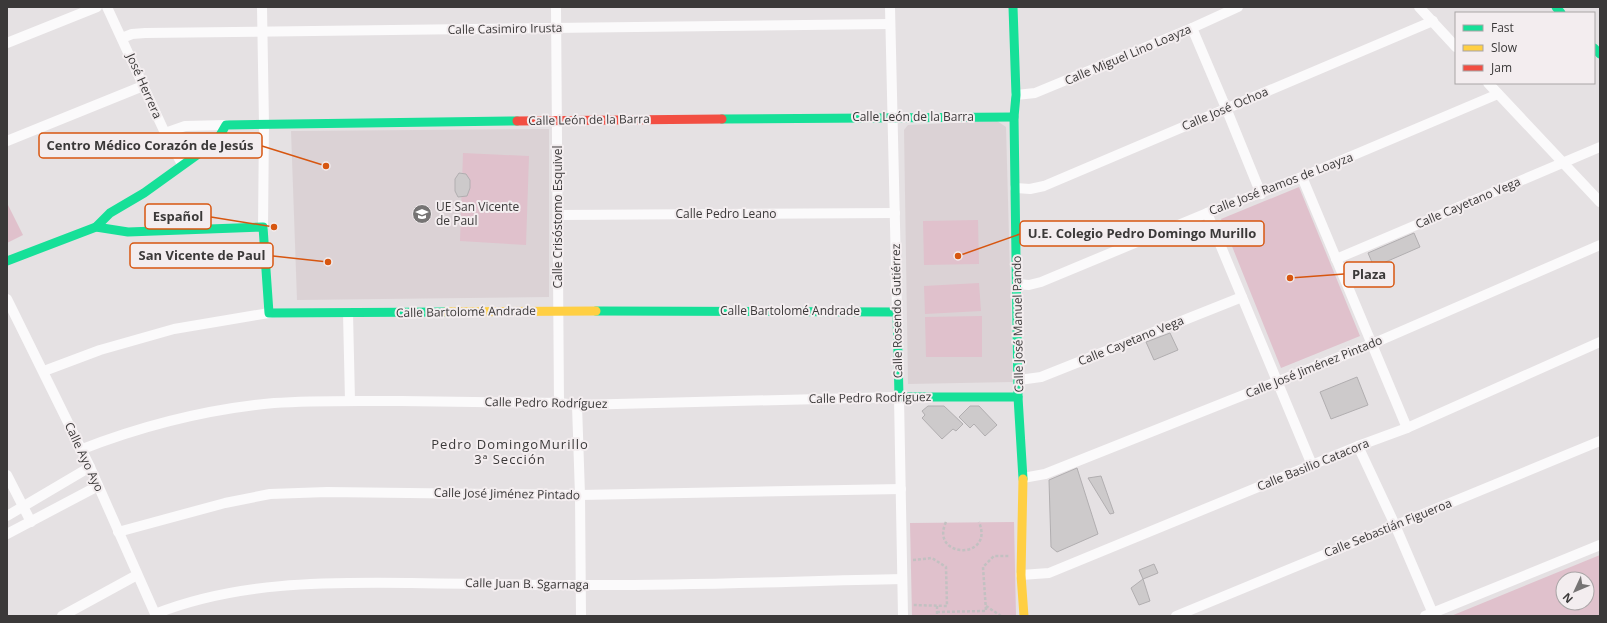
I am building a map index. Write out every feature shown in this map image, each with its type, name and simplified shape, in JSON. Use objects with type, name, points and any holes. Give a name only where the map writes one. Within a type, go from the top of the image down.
[{"type":"street","points":[[7,44],[97,7]]},
{"type":"street","name":"José Herrera","points":[[107,7],[165,133],[182,164]]},
{"type":"street","points":[[262,7],[264,125],[263,227],[269,313]]},
{"type":"street","name":"Calle Crisóstomo Esquivel","points":[[556,7],[559,403]]},
{"type":"street","name":"Calle Rosendo Gutiérrez","points":[[890,7],[903,616]]},
{"type":"street","name":"Calle José Manuel Pando","points":[[1013,7],[1016,95],[1014,117],[1018,284],[1018,397],[1023,478],[1021,576],[1024,616]]},
{"type":"street","name":"Calle Miguel Lino Loayza","points":[[1016,95],[1035,94],[1238,7]]},
{"type":"street","points":[[1419,7],[1455,46]]},
{"type":"street","name":"Calle José Ochoa","points":[[1015,188],[1044,186],[1433,21]]},
{"type":"street","name":"Calle Casimiro Irusta","points":[[122,38],[132,34],[145,33],[890,24]]},
{"type":"street","points":[[1192,28],[1261,194]]},
{"type":"street","points":[[1489,84],[1600,202]]},
{"type":"street","points":[[7,141],[144,86]]},
{"type":"street","name":"Calle José Ramos de Loayza","points":[[1018,284],[1029,285],[1041,282],[1207,213],[1261,194],[1498,94]]},
{"type":"street","name":"Calle León de la Barra","points":[[165,133],[185,126],[226,125],[557,120],[1014,117]]},
{"type":"street","points":[[96,227],[100,220],[164,180],[182,164],[214,141],[224,132],[226,125]]},
{"type":"street","name":"Calle Cayetano Vega","points":[[1336,258],[1600,147]]},
{"type":"street","points":[[1302,177],[1407,428]]},
{"type":"street","name":"Calle Pedro Leano","points":[[558,215],[895,213]]},
{"type":"street","points":[[1207,213],[1312,464]]},
{"type":"street","points":[[7,261],[96,227],[128,232],[263,227]]},
{"type":"street","name":"Calle José Jiménez Pintado","points":[[1023,478],[1045,474],[1278,382],[1372,344],[1600,245]]},
{"type":"street","name":"Calle Cayetano Vega","points":[[1019,380],[1041,377],[1242,297]]},
{"type":"street","name":"Calle Ayo Ayo","points":[[7,300],[44,371],[80,450],[90,467],[156,615]]},
{"type":"street","name":"Calle Bartolomé Andrade","points":[[44,371],[100,350],[174,328],[269,313],[558,311],[897,312]]},
{"type":"street","points":[[348,313],[350,401]]},
{"type":"street","name":"Calle Basilio Catacora","points":[[1021,576],[1049,573],[1312,464],[1407,428],[1600,342]]},
{"type":"street","name":"Calle Pedro Rodríguez","points":[[80,450],[113,437],[167,422],[274,403],[350,401],[559,403],[577,405],[899,397],[1018,397]]},
{"type":"street","points":[[577,405],[580,495],[581,616]]},
{"type":"street","name":"Calle Sebastián Figueroa","points":[[1176,616],[1395,524],[1600,441]]},
{"type":"street","points":[[1358,446],[1395,524],[1431,615],[1600,545]]},
{"type":"street","points":[[7,516],[90,467]]},
{"type":"street","points":[[7,475],[31,522]]},
{"type":"street","points":[[7,534],[98,486]]},
{"type":"street","name":"Calle José Jiménez Pintado","points":[[118,532],[225,502],[270,494],[327,492],[580,495],[901,489]]},
{"type":"street","points":[[62,616],[137,575]]},
{"type":"street","name":"Calle Juan B. Sgarnaga","points":[[156,615],[173,606],[224,594],[264,587],[323,582],[580,585],[902,579]]},
{"type":"path","points":[[946,522],[943,533],[947,544],[952,548],[964,551],[976,546],[980,541],[981,528],[979,522]]},
{"type":"path","points":[[937,612],[986,611],[983,567],[994,556],[1015,556]]},
{"type":"path","points":[[910,560],[932,558],[946,567],[947,606],[912,605]]},
{"type":"path","points":[[937,606],[937,616]]},
{"type":"path","points":[[986,606],[1001,616]]},
{"type":"shaded area","points":[[997,121],[1006,127],[1013,382],[908,384],[904,130],[908,125]]},
{"type":"shaded area","name":"UE San Vicente de Paul","points":[[549,129],[549,297],[297,300],[291,131]]},
{"type":"shaded area","points":[[463,153],[529,156],[526,245],[460,241]]},
{"type":"shaded area","points":[[1299,187],[1360,336],[1281,368],[1221,219]]},
{"type":"shaded area","points":[[7,203],[23,235],[7,243]]},
{"type":"shaded area","points":[[978,220],[979,264],[924,265],[923,221]]},
{"type":"shaded area","points":[[979,283],[981,311],[925,314],[924,286]]},
{"type":"shaded area","points":[[982,316],[982,357],[926,357],[925,317]]},
{"type":"shaded area","points":[[1014,522],[1016,616],[912,616],[910,523]]},
{"type":"shaded area","points":[[1600,555],[1600,616],[1451,616],[1555,573],[1555,611],[1595,611],[1595,571],[1561,571]]},
{"type":"building","points":[[459,173],[466,174],[470,180],[470,188],[467,196],[458,197],[455,191],[455,179]]},
{"type":"building","points":[[1414,233],[1420,247],[1374,267],[1368,253]]},
{"type":"building","points":[[1170,333],[1178,350],[1154,360],[1146,342]]},
{"type":"building","points":[[1357,377],[1368,405],[1331,419],[1320,392]]},
{"type":"building","points":[[928,406],[944,406],[963,424],[956,431],[953,429],[942,439],[922,418],[925,415],[922,411]]},
{"type":"building","points":[[970,406],[979,406],[997,425],[985,436],[974,424],[970,428],[959,417]]},
{"type":"building","points":[[1077,468],[1098,534],[1057,552],[1051,547],[1049,480]]},
{"type":"building","points":[[1101,476],[1114,513],[1110,514],[1088,478]]},
{"type":"building","points":[[1154,564],[1158,573],[1143,579],[1139,570]]},
{"type":"building","points":[[1143,579],[1150,601],[1139,605],[1131,588]]},
{"type":"traffic: fast","points":[[1013,7],[1016,95],[1014,117],[1018,397],[1023,479]]},
{"type":"traffic: fast","points":[[1556,7],[1560,12]]},
{"type":"traffic: fast","points":[[1595,49],[1600,54]]},
{"type":"traffic: fast","points":[[722,119],[1014,117]]},
{"type":"traffic: fast","points":[[96,227],[110,213],[144,193],[208,147],[219,137],[226,125],[517,121]]},
{"type":"traffic: fast","points":[[7,261],[96,227],[128,232],[263,227],[269,313],[446,312]]},
{"type":"traffic: fast","points":[[596,311],[897,312],[899,397],[1018,397]]},
{"type":"traffic: slow","points":[[446,312],[596,311]]},
{"type":"traffic: slow","points":[[1023,479],[1021,575],[1024,616]]},
{"type":"traffic: jam","points":[[517,121],[722,119]]},
{"type":"place","name":"Centro Médico Corazón de Jesús","points":[[326,166]]},
{"type":"place","name":"UE San Vicente de Paul","points":[[422,214]]},
{"type":"place","name":"Español","points":[[274,227]]},
{"type":"place","name":"U.E. Colegio Pedro Domingo Murillo","points":[[958,256]]},
{"type":"place","name":"San Vicente de Paul","points":[[328,262]]},
{"type":"place","name":"Plaza","points":[[1290,278]]},
{"type":"district","name":"Pedro DomingoMurillo 3ª Sección","points":[[510,452]]}]
